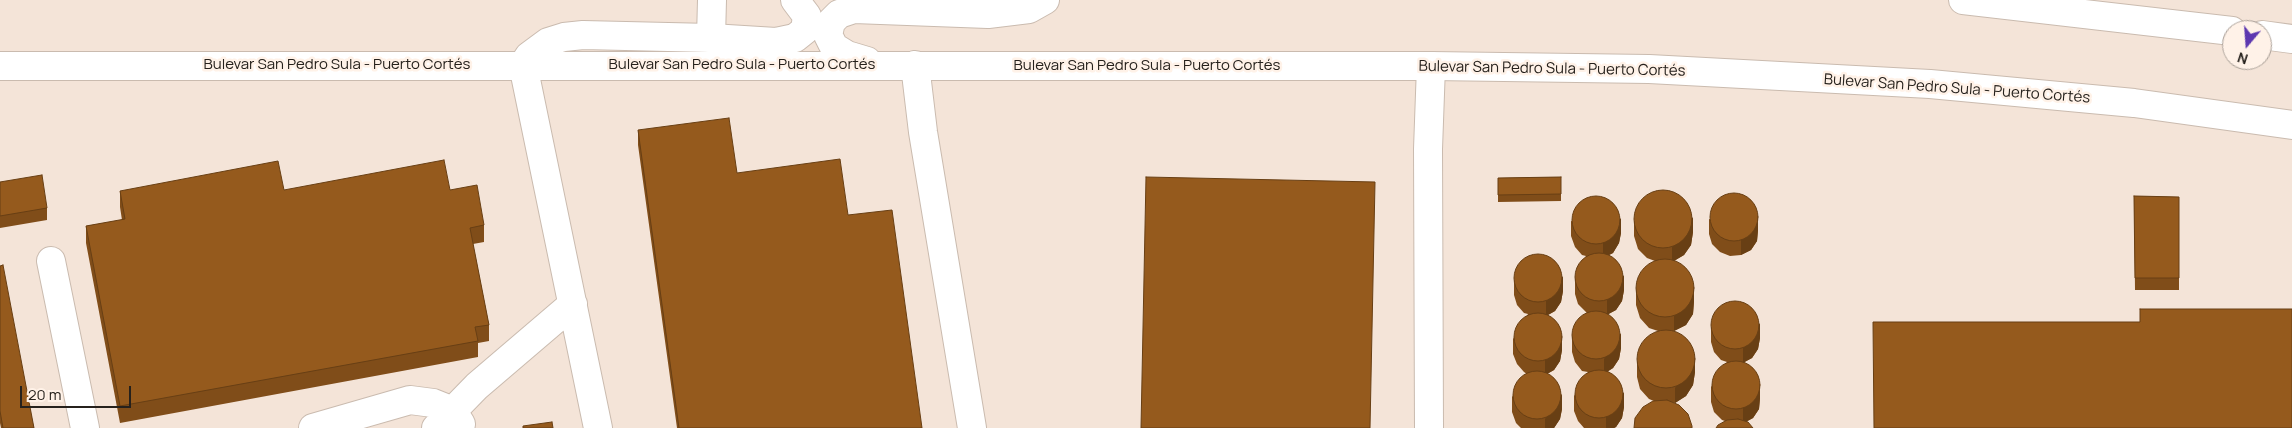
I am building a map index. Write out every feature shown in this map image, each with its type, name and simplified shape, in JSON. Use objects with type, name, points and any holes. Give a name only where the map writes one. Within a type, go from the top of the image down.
[{"type":"main road","points":[[711,38],[712,0]]},
{"type":"main road","points":[[598,428],[523,65],[537,49],[548,42],[564,37],[582,35],[711,38],[776,42],[795,38],[805,30],[807,16],[795,0]]},
{"type":"main road","points":[[884,65],[847,55],[834,47],[828,35],[831,22],[839,14],[854,9],[988,14],[1029,8],[1045,0]]},
{"type":"main road","points":[[1963,0],[2222,31]]},
{"type":"main road","points":[[2272,36],[2292,39]]},
{"type":"main road","points":[[915,65],[923,132],[972,428]]},
{"type":"main road","name":"Bulevar San Pedro Sula - Puerto Cortés","points":[[0,66],[915,65],[1431,66],[1650,69],[1930,84],[2134,103],[2292,125]]},
{"type":"main road","points":[[1429,428],[1428,149],[1431,66]]},
{"type":"main road","points":[[51,261],[85,428]]},
{"type":"main road","points":[[313,428],[410,400],[434,403],[451,422],[477,386],[573,304]]},
{"type":"building","points":[[729,118],[737,173],[840,159],[848,215],[892,210],[922,428],[679,428],[638,130]]},
{"type":"building","points":[[444,160],[450,190],[477,185],[484,225],[470,228],[489,325],[475,327],[478,341],[120,406],[86,226],[125,219],[120,191],[278,161],[284,190]]},
{"type":"building","points":[[42,175],[47,208],[0,216],[0,182]]},
{"type":"building","points":[[1146,177],[1375,182],[1370,428],[1141,428]]},
{"type":"building","points":[[1561,177],[1561,194],[1498,195],[1498,178]]},
{"type":"building","points":[[1663,190],[1674,192],[1687,203],[1692,219],[1690,230],[1679,243],[1663,248],[1652,246],[1639,235],[1634,219],[1636,208],[1647,195]]},
{"type":"building","points":[[1729,193],[1739,193],[1751,200],[1758,212],[1758,222],[1751,234],[1739,241],[1729,241],[1721,237],[1714,230],[1710,222],[1710,212],[1714,204],[1721,197]]},
{"type":"building","points":[[1591,196],[1601,196],[1613,203],[1620,215],[1620,225],[1613,237],[1601,244],[1591,244],[1583,240],[1576,233],[1572,225],[1572,215],[1576,207],[1583,200]]},
{"type":"building","points":[[2134,196],[2179,197],[2179,278],[2135,278]]},
{"type":"building","points":[[1594,253],[1604,253],[1616,260],[1623,272],[1623,282],[1616,294],[1604,301],[1594,301],[1586,297],[1579,290],[1575,282],[1575,272],[1579,264],[1586,257]]},
{"type":"building","points":[[1533,254],[1543,254],[1555,261],[1562,273],[1562,283],[1555,295],[1543,302],[1533,302],[1525,298],[1518,291],[1514,283],[1514,273],[1518,265],[1525,258]]},
{"type":"building","points":[[1665,259],[1676,261],[1689,272],[1694,288],[1692,299],[1681,312],[1665,317],[1654,315],[1641,304],[1636,288],[1638,277],[1649,264]]},
{"type":"building","points":[[3,265],[34,428],[3,428],[0,411],[0,266]]},
{"type":"building","points":[[1730,301],[1740,301],[1752,308],[1759,320],[1759,330],[1752,342],[1740,349],[1730,349],[1722,345],[1715,338],[1711,330],[1711,320],[1715,312],[1722,305]]},
{"type":"building","points":[[2140,309],[2292,309],[2292,428],[1874,428],[1873,322],[2140,322]]},
{"type":"building","points":[[1591,311],[1601,311],[1613,318],[1620,330],[1620,340],[1613,352],[1601,359],[1591,359],[1583,355],[1576,348],[1572,340],[1572,330],[1576,322],[1583,315]]},
{"type":"building","points":[[1533,313],[1543,313],[1555,320],[1562,332],[1562,342],[1555,354],[1543,361],[1533,361],[1525,357],[1518,350],[1514,342],[1514,332],[1518,324],[1525,317]]},
{"type":"building","points":[[1666,330],[1677,332],[1690,343],[1695,359],[1693,370],[1682,383],[1666,388],[1655,386],[1642,375],[1637,359],[1639,348],[1650,335]]},
{"type":"building","points":[[1731,361],[1741,361],[1753,368],[1760,380],[1760,390],[1753,402],[1741,409],[1731,409],[1723,405],[1716,398],[1712,390],[1712,380],[1716,372],[1723,365]]},
{"type":"building","points":[[1594,370],[1604,370],[1616,377],[1623,389],[1623,399],[1616,411],[1604,418],[1594,418],[1586,414],[1579,407],[1575,399],[1575,389],[1579,381],[1586,374]]},
{"type":"building","points":[[1532,371],[1542,371],[1554,378],[1561,390],[1561,400],[1554,412],[1542,419],[1532,419],[1524,415],[1517,408],[1513,400],[1513,390],[1517,382],[1524,375]]},
{"type":"building","points":[[1667,400],[1679,405],[1688,414],[1692,428],[1634,428],[1635,418],[1643,407],[1653,401]]},
{"type":"building","points":[[1738,419],[1748,422],[1753,428],[1716,428],[1727,420]]},
{"type":"building","points":[[552,422],[553,428],[523,428],[523,426]]}]
